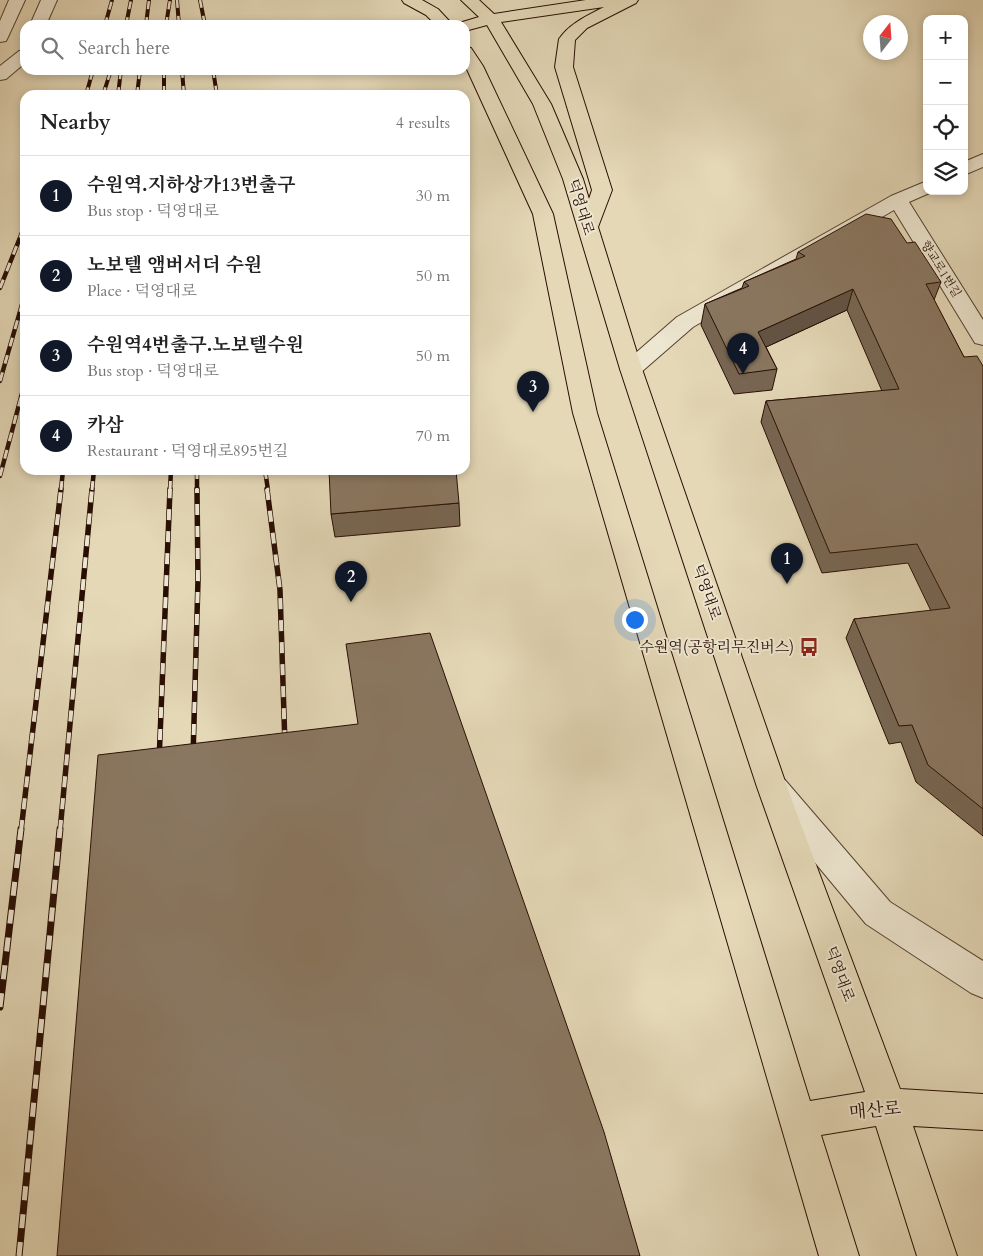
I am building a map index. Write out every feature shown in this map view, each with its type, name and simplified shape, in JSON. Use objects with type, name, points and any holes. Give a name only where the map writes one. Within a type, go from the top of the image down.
[{"type":"main road","points":[[410,0],[432,12],[440,20]]},
{"type":"main road","points":[[470,25],[491,19],[623,0]]},
{"type":"main road","points":[[588,227],[602,190],[564,67],[568,39],[582,25],[630,0]]},
{"type":"main road","points":[[432,12],[458,2]]},
{"type":"main road","name":"덕영대로","points":[[458,2],[491,19],[542,104],[573,179],[630,369],[772,787],[888,1106],[937,1256]]},
{"type":"main road","points":[[470,60],[543,214],[585,413],[839,1256]]},
{"type":"main road","name":"매산로","points":[[798,1121],[888,1106],[983,1112]]},
{"type":"street","points":[[0,38],[14,11],[16,0]]},
{"type":"street","points":[[40,20],[49,0]]},
{"type":"street","points":[[0,75],[20,59]]},
{"type":"street","points":[[968,167],[983,160]]},
{"type":"street","points":[[630,369],[685,322],[898,200],[923,189]]},
{"type":"street","name":"향교로1번길","points":[[898,200],[983,338]]},
{"type":"street","points":[[772,787],[878,913],[983,981]]},
{"type":"building","points":[[866,214],[891,219],[907,243],[915,242],[941,282],[926,284],[964,357],[977,356],[983,366],[983,809],[928,765],[912,725],[899,726],[854,619],[950,608],[917,544],[830,553],[766,401],[899,389],[853,289],[758,332],[777,369],[739,374],[705,304],[749,286],[744,282],[805,256],[798,252]]},
{"type":"building","points":[[329,475],[456,475],[459,503],[331,514]]},
{"type":"building","points":[[430,633],[604,1132],[640,1256],[57,1256],[98,755],[358,724],[346,644]]},
{"type":"railway","points":[[106,20],[112,0]]},
{"type":"railway","points":[[127,20],[131,0]]},
{"type":"railway","points":[[147,20],[149,0]]},
{"type":"railway","points":[[167,20],[170,0]]},
{"type":"railway","points":[[177,0],[179,20]]},
{"type":"railway","points":[[200,0],[204,20]]},
{"type":"railway","points":[[87,90],[92,75]]},
{"type":"railway","points":[[105,90],[109,75]]},
{"type":"railway","points":[[119,90],[120,75]]},
{"type":"railway","points":[[138,90],[139,75]]},
{"type":"railway","points":[[164,75],[164,90]]},
{"type":"railway","points":[[182,75],[184,90]]},
{"type":"railway","points":[[214,75],[216,90]]},
{"type":"railway","points":[[0,288],[20,238]]},
{"type":"railway","points":[[0,381],[20,311]]},
{"type":"railway","points":[[0,476],[20,401]]},
{"type":"railway","points":[[61,490],[62,475]]},
{"type":"railway","points":[[92,490],[94,475]]},
{"type":"railway","points":[[170,490],[171,475]]},
{"type":"railway","points":[[197,475],[197,489]]},
{"type":"railway","points":[[266,475],[268,490]]},
{"type":"railway","points":[[21,831],[61,489]]},
{"type":"railway","points":[[60,831],[92,489]]},
{"type":"railway","points":[[159,762],[170,489]]},
{"type":"railway","points":[[193,757],[198,580],[197,489]]},
{"type":"railway","points":[[267,489],[280,590],[285,746]]},
{"type":"railway","points":[[0,1007],[21,829]]},
{"type":"railway","points":[[19,1256],[60,829]]},
{"type":"place","name":"카삼","points":[[743,374]]},
{"type":"place","name":"수원역4번출구.노보텔수원","points":[[533,412]]},
{"type":"place","name":"수원역.지하상가13번출구","points":[[787,584]]},
{"type":"place","name":"노보텔 앰버서더 수원","points":[[351,602]]},
{"type":"place","name":"수원역(공항리무진버스)","points":[[809,647]]}]
